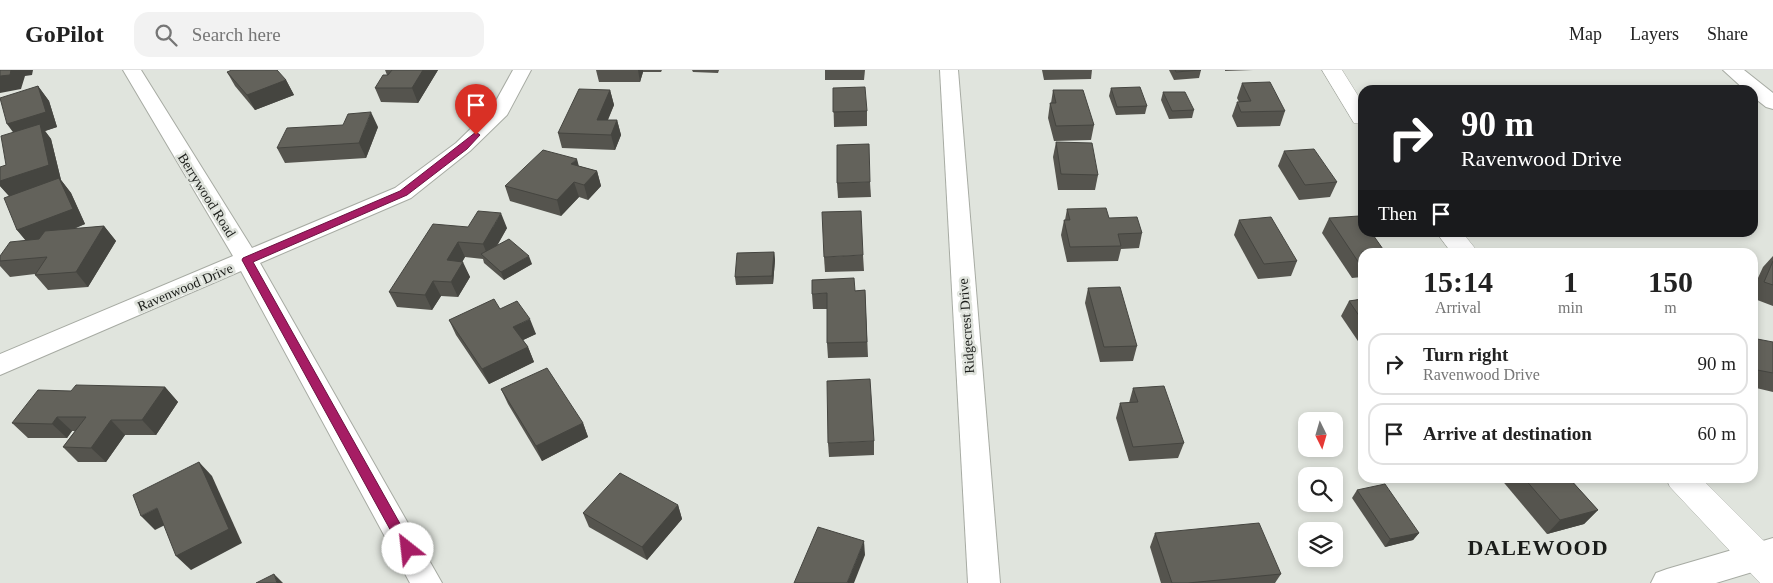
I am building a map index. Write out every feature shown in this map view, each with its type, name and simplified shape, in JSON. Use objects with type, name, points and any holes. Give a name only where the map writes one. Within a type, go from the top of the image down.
[{"type":"street","name":"Berrywood Road","points":[[132,70],[247,260],[426,583]]},
{"type":"street","name":"Ravenwood Drive","points":[[0,365],[403,193],[464,147],[500,111],[522,70]]},
{"type":"street","name":"Ridgecrest Drive","points":[[949,70],[984,583]]},
{"type":"street","points":[[1332,70],[1358,112]]},
{"type":"street","points":[[1732,70],[1751,85]]},
{"type":"street","points":[[1758,91],[1773,103]]},
{"type":"street","points":[[1452,237],[1462,248]]},
{"type":"street","points":[[1686,483],[1768,560]]},
{"type":"street","points":[[1667,583],[1768,560]]},
{"type":"building","points":[[0,70],[11,70],[10,75],[0,76]]},
{"type":"building","points":[[232,70],[277,70],[286,80],[247,95],[227,72]]},
{"type":"building","points":[[392,70],[423,70],[412,88],[375,88],[383,75],[388,75]]},
{"type":"building","points":[[1175,70],[1201,70],[1176,72]]},
{"type":"building","points":[[1270,82],[1285,111],[1241,112],[1237,102],[1251,101],[1242,83]]},
{"type":"building","points":[[38,86],[46,112],[7,124],[0,98]]},
{"type":"building","points":[[865,87],[867,111],[833,112],[833,88]]},
{"type":"building","points":[[1140,87],[1147,106],[1117,107],[1111,88]]},
{"type":"building","points":[[579,89],[610,90],[597,120],[617,120],[611,135],[558,133]]},
{"type":"building","points":[[1053,90],[1083,90],[1094,125],[1056,126],[1050,103],[1056,103]]},
{"type":"building","points":[[1163,92],[1185,92],[1194,110],[1172,111]]},
{"type":"building","points":[[371,112],[359,143],[277,148],[287,128],[343,125],[348,114]]},
{"type":"building","points":[[40,124],[49,165],[0,181],[0,167],[6,165],[1,136]]},
{"type":"building","points":[[1056,142],[1092,143],[1098,175],[1061,174]]},
{"type":"building","points":[[869,144],[870,182],[837,183],[837,145]]},
{"type":"building","points":[[1314,149],[1337,182],[1305,185],[1284,151]]},
{"type":"building","points":[[543,150],[577,159],[571,164],[597,171],[584,185],[574,182],[557,200],[505,186]]},
{"type":"building","points":[[59,178],[73,209],[17,230],[4,198]]},
{"type":"building","points":[[1106,208],[1109,218],[1137,217],[1142,233],[1118,234],[1121,246],[1070,247],[1064,220],[1070,220],[1067,209]]},
{"type":"building","points":[[478,211],[501,213],[483,244],[458,242],[447,260],[463,262],[451,282],[433,281],[425,295],[389,292],[433,224],[468,227]]},
{"type":"building","points":[[861,211],[863,255],[824,257],[822,212]]},
{"type":"building","points":[[1358,216],[1358,237],[1374,237],[1382,248],[1358,248],[1358,262],[1329,218]]},
{"type":"building","points":[[1271,217],[1297,261],[1264,264],[1239,220]]},
{"type":"building","points":[[104,226],[76,272],[35,275],[47,257],[0,261],[0,256],[10,242],[39,239],[45,231]]},
{"type":"building","points":[[509,239],[529,256],[501,272],[481,254]]},
{"type":"building","points":[[774,252],[772,276],[735,277],[737,253]]},
{"type":"building","points":[[1773,261],[1773,285],[1764,282]]},
{"type":"building","points":[[854,278],[855,291],[865,290],[867,342],[827,343],[827,293],[812,294],[812,280]]},
{"type":"building","points":[[1120,287],[1137,346],[1104,347],[1088,288]]},
{"type":"building","points":[[494,299],[500,309],[517,301],[530,319],[513,327],[528,347],[482,369],[449,320]]},
{"type":"building","points":[[1358,300],[1358,314],[1349,301]]},
{"type":"building","points":[[1758,339],[1773,342],[1773,373],[1758,370]]},
{"type":"building","points":[[547,368],[583,423],[536,446],[501,389]]},
{"type":"building","points":[[870,379],[874,441],[828,443],[827,381]]},
{"type":"building","points":[[76,385],[165,387],[142,420],[111,420],[91,448],[63,447],[86,417],[57,417],[52,424],[12,423],[38,390],[71,391]]},
{"type":"building","points":[[1164,386],[1184,443],[1133,447],[1120,403],[1138,402],[1133,388]]},
{"type":"building","points":[[199,462],[229,529],[176,556],[157,508],[141,516],[133,495]]},
{"type":"building","points":[[620,473],[678,505],[642,547],[583,513]]},
{"type":"building","points":[[1528,483],[1574,483],[1598,510],[1560,520]]},
{"type":"building","points":[[1385,484],[1419,533],[1390,539],[1357,490]]},
{"type":"building","points":[[1259,523],[1281,574],[1172,583],[1155,533]]},
{"type":"building","points":[[818,527],[864,541],[847,583],[794,583]]},
{"type":"building","points":[[274,574],[277,583],[256,583]]},
{"type":"district","name":"DALEWOOD","points":[[1538,547]]},
{"type":"route","points":[[408,549],[247,260],[403,193],[464,147],[476,135]]}]
